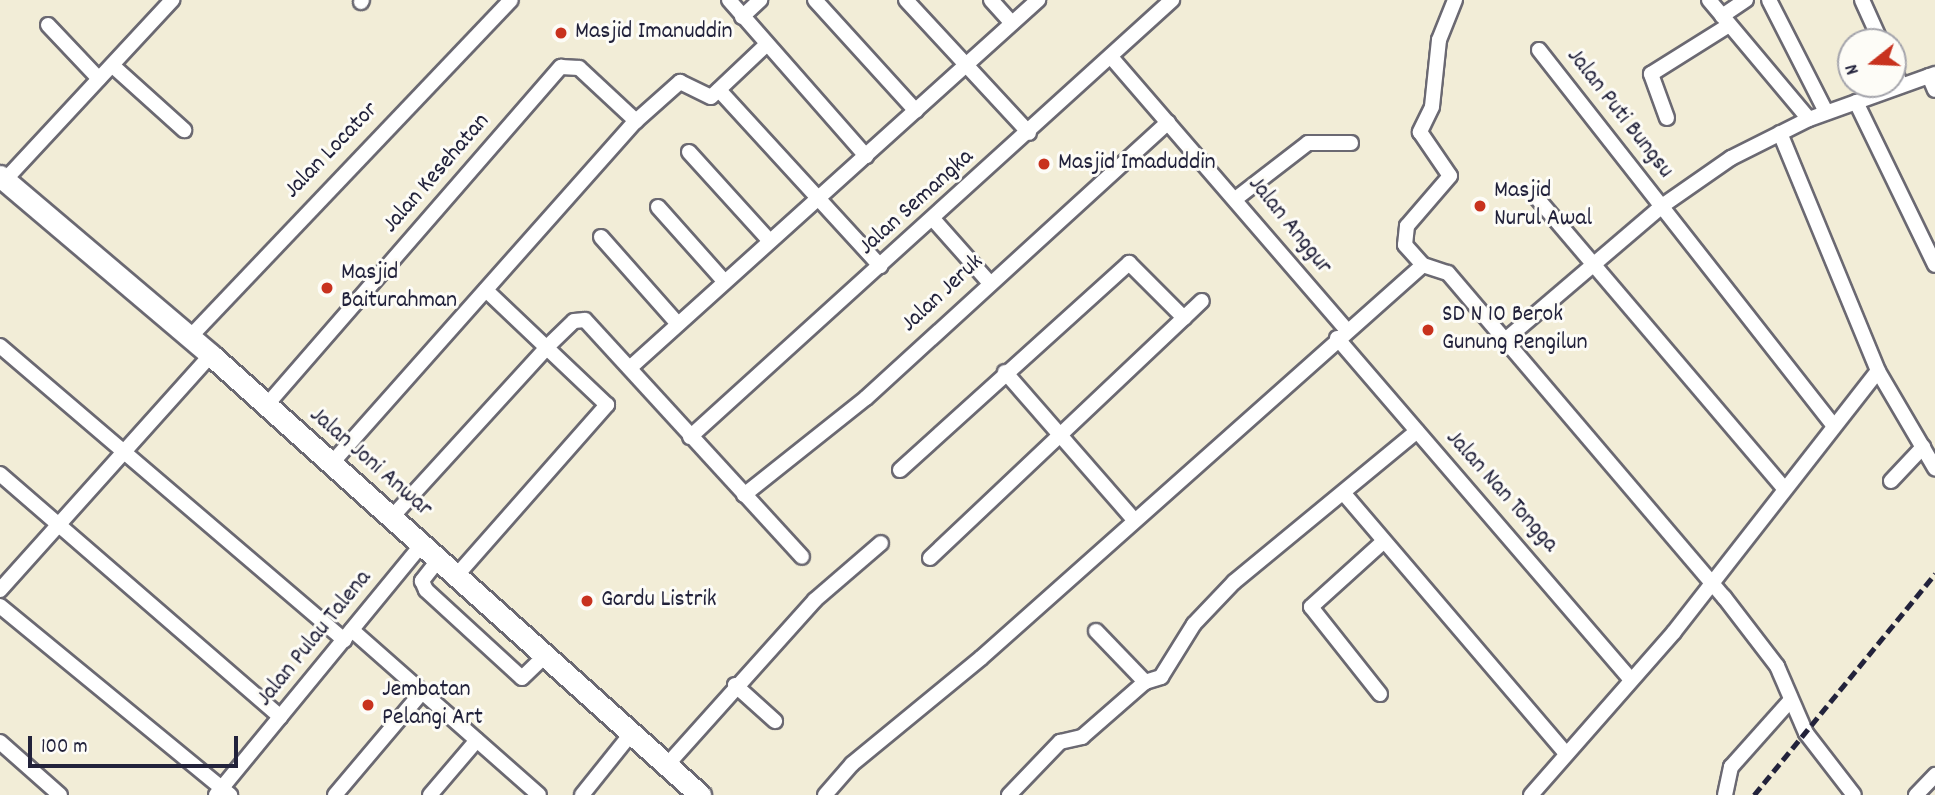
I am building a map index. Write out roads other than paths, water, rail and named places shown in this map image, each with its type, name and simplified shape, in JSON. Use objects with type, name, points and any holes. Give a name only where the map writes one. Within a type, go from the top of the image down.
[{"type":"main road","name":"Jalan Joni Anwar","points":[[3,178],[211,355],[265,407],[392,517],[700,795]]},
{"type":"street","points":[[3,178],[173,0]]},
{"type":"street","name":"Jalan Locator","points":[[190,337],[510,0]]},
{"type":"street","points":[[729,0],[866,156]]},
{"type":"street","points":[[742,17],[760,0]]},
{"type":"street","points":[[815,0],[916,111]]},
{"type":"street","points":[[906,0],[1029,132]]},
{"type":"street","points":[[991,0],[1012,23]]},
{"type":"street","points":[[632,366],[768,239],[866,156],[1038,0]]},
{"type":"street","name":"Jalan Semangka","points":[[690,437],[1172,0]]},
{"type":"street","points":[[1455,0],[1439,40],[1432,107],[1420,132],[1450,176],[1404,237],[1423,265],[1448,273],[1711,581],[1777,666],[1789,702],[1854,795]]},
{"type":"street","points":[[1709,0],[1809,119]]},
{"type":"street","points":[[1667,118],[1651,74],[1726,20],[1746,0]]},
{"type":"street","points":[[1769,0],[1826,112]]},
{"type":"street","points":[[1862,0],[1875,28]]},
{"type":"street","points":[[48,24],[99,79]]},
{"type":"street","points":[[331,464],[636,121],[680,82],[704,98],[719,90],[766,45]]},
{"type":"street","name":"Jalan Puti Bungsu","points":[[1539,50],[1832,424]]},
{"type":"street","name":"Jalan Anggur","points":[[1111,57],[1238,197],[1342,334]]},
{"type":"street","points":[[113,65],[184,130]]},
{"type":"street","name":"Jalan Kesehatan","points":[[265,407],[561,67],[579,68],[636,121]]},
{"type":"street","points":[[1907,83],[1932,75],[1935,90]]},
{"type":"street","points":[[719,90],[880,266]]},
{"type":"street","points":[[1504,341],[1662,206],[1731,158],[1809,119],[1867,98]]},
{"type":"street","points":[[1856,102],[1935,265]]},
{"type":"street","name":"Jalan Jeruk","points":[[744,495],[866,398],[989,282],[1168,122]]},
{"type":"street","points":[[1780,133],[1878,371],[1935,468]]},
{"type":"street","points":[[1238,197],[1308,143],[1350,144]]},
{"type":"street","points":[[690,152],[768,239]]},
{"type":"street","points":[[1537,198],[1591,265],[1784,488]]},
{"type":"street","points":[[658,207],[724,281]]},
{"type":"street","points":[[933,219],[989,282]]},
{"type":"street","points":[[601,237],[678,324]]},
{"type":"street","points":[[900,470],[1005,372],[1129,263],[1184,318]]},
{"type":"street","points":[[825,795],[852,764],[1423,265]]},
{"type":"street","points":[[457,575],[605,411],[605,399],[486,290]]},
{"type":"street","points":[[930,558],[1060,432],[1202,301]]},
{"type":"street","points":[[392,517],[547,347],[585,320],[632,366],[690,437],[802,557]]},
{"type":"street","name":"Jalan Nan Tongga","points":[[1342,334],[1417,431],[1629,678]]},
{"type":"street","points":[[0,346],[121,449],[348,635],[422,692],[539,795]]},
{"type":"street","points":[[0,590],[121,449],[211,355]]},
{"type":"street","points":[[1531,795],[1629,678],[1674,632],[1832,424],[1878,371]]},
{"type":"street","points":[[1005,372],[1134,520]]},
{"type":"street","points":[[1009,795],[1060,743],[1082,737],[1145,682],[1170,668],[1194,624],[1266,551],[1346,496],[1417,431]]},
{"type":"street","points":[[1891,481],[1923,447]]},
{"type":"street","points":[[0,474],[281,717]]},
{"type":"street","points":[[1346,496],[1565,752]]},
{"type":"street","points":[[1380,694],[1311,607],[1384,541]]},
{"type":"street","points":[[667,765],[735,685],[881,543]]},
{"type":"street","name":"Jalan Pulau Talena","points":[[222,793],[422,544]]},
{"type":"street","points":[[439,559],[422,581],[426,590],[522,678],[544,657]]},
{"type":"street","points":[[0,606],[222,793]]},
{"type":"street","points":[[1096,631],[1145,682]]},
{"type":"street","points":[[735,685],[775,721]]},
{"type":"street","points":[[335,795],[422,692]]},
{"type":"street","points":[[1726,795],[1731,767],[1789,702]]},
{"type":"street","points":[[582,795],[631,735]]},
{"type":"street","points":[[430,795],[477,740]]},
{"type":"street","points":[[0,742],[60,795]]},
{"type":"street","points":[[1916,795],[1935,775]]},
{"type":"railway","points":[[1754,795],[1935,574]]},
{"type":"place","name":"Masjid Imanuddin","points":[[561,33]]},
{"type":"place","name":"Masjid Imaduddin","points":[[1044,164]]},
{"type":"place","name":"Masjid Nurul Awal","points":[[1480,206]]},
{"type":"place","name":"Masjid Baiturahman","points":[[327,288]]},
{"type":"place","name":"SD N 10 Berok Gunung Pengilun","points":[[1428,330]]},
{"type":"place","name":"Gardu Listrik","points":[[587,601]]},
{"type":"place","name":"Jembatan Pelangi Art","points":[[368,705]]}]
